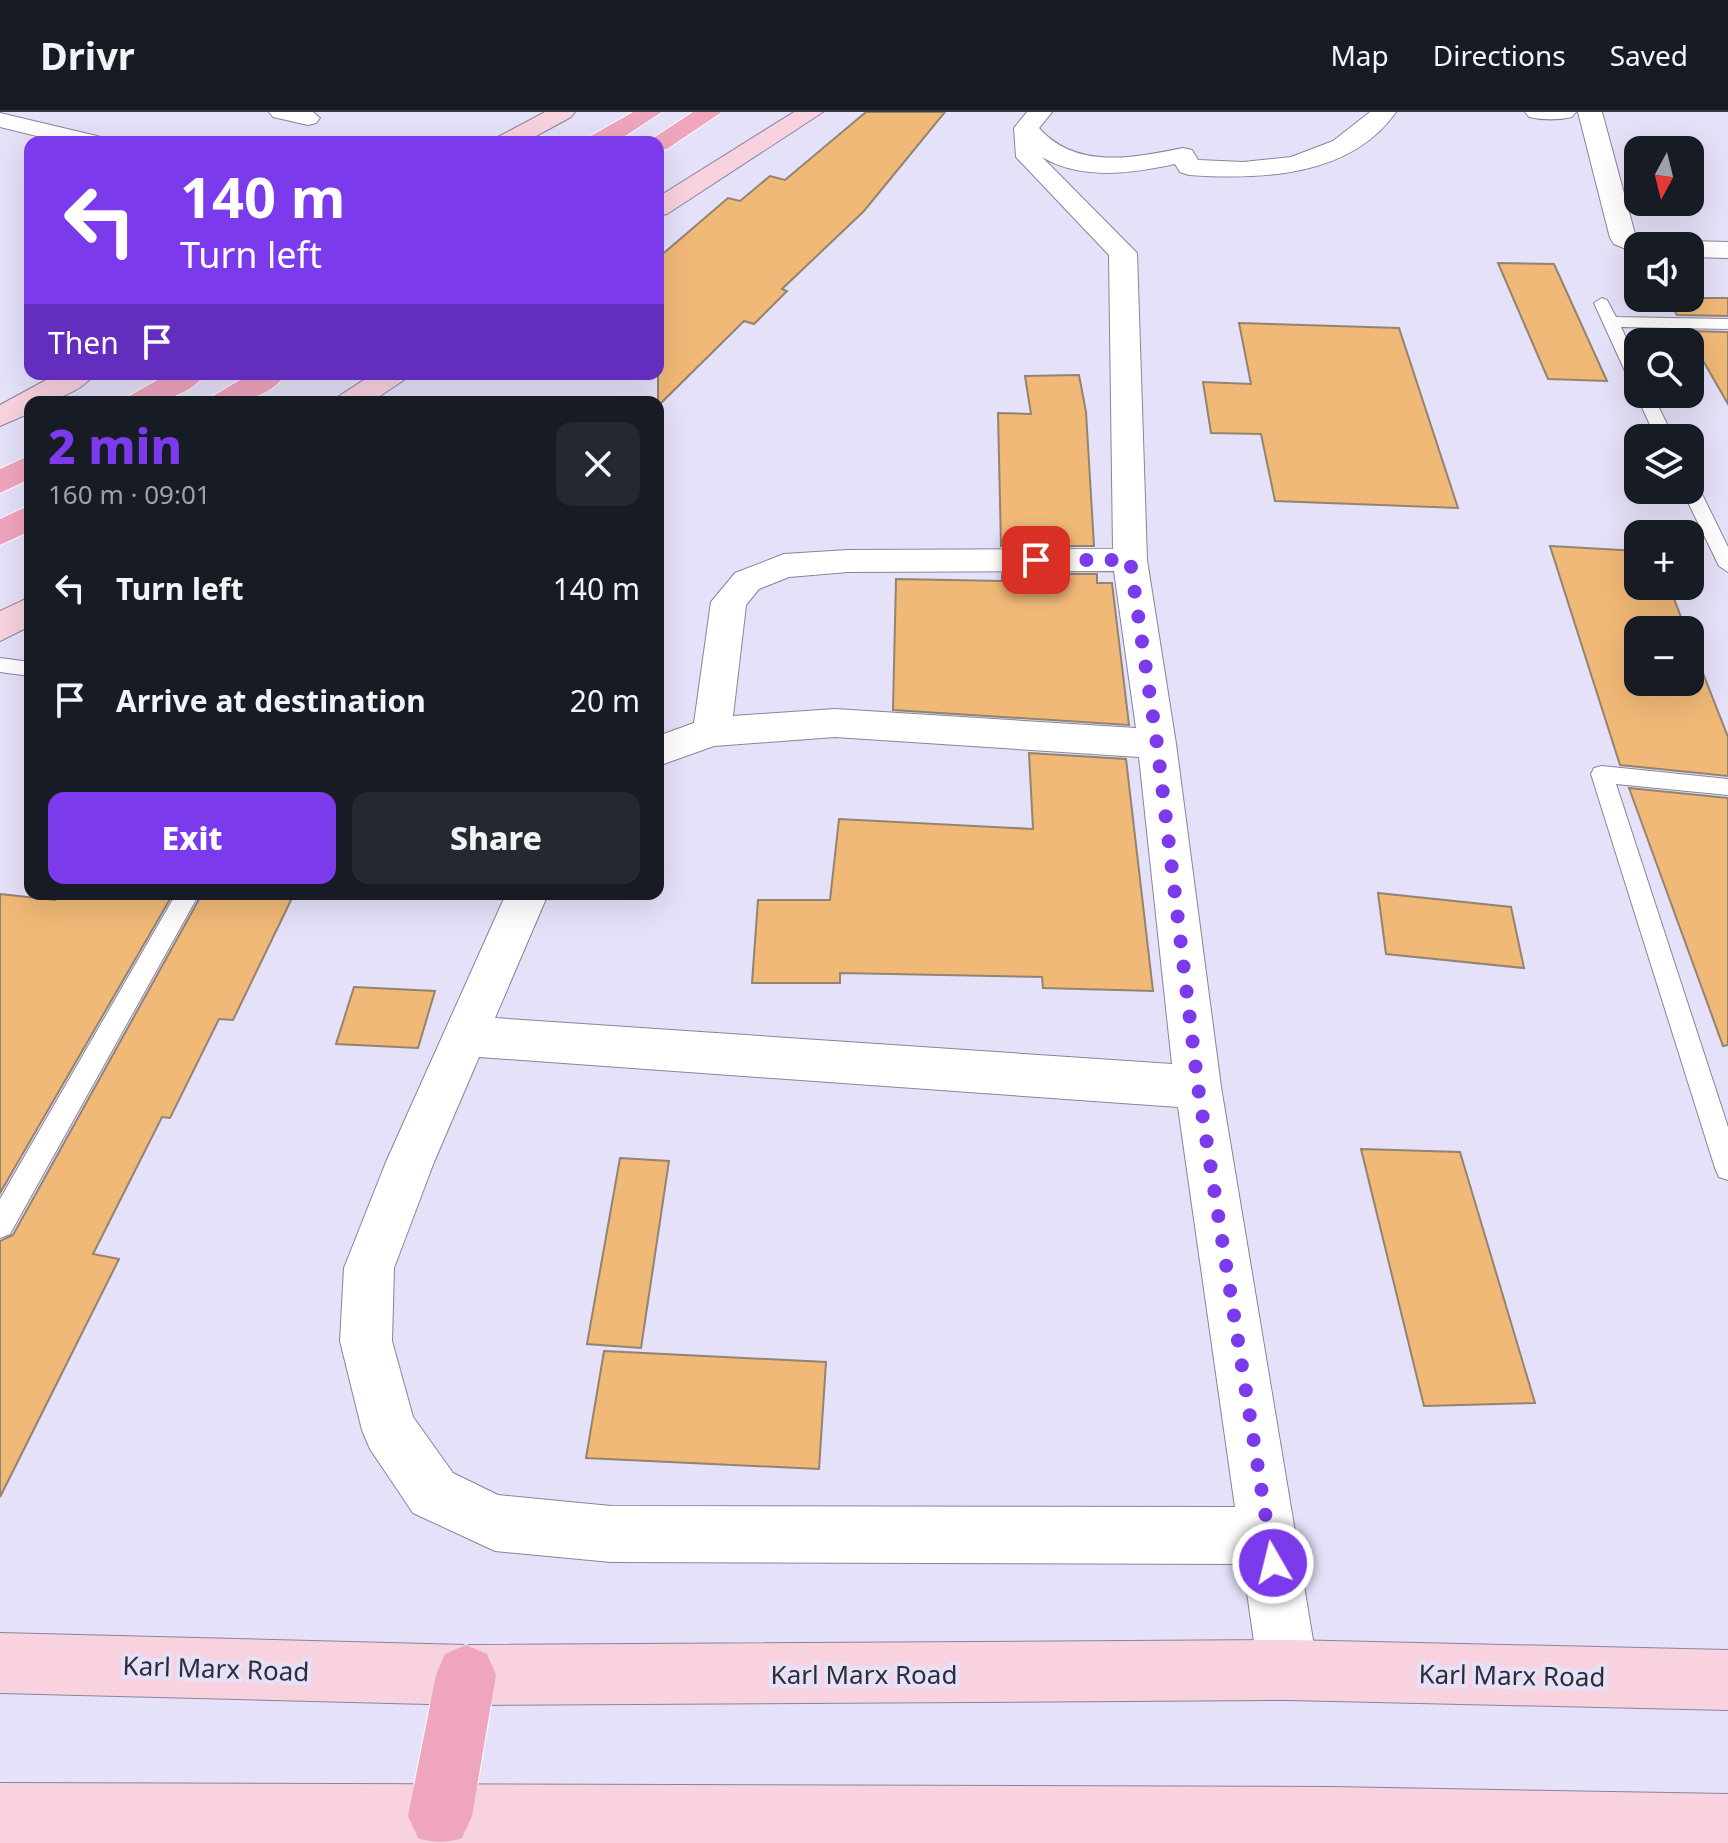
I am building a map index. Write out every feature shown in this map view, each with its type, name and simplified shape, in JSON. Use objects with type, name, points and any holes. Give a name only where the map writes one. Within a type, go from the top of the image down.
[{"type":"main road","points":[[518,136],[563,112]]},
{"type":"main road","points":[[608,136],[650,112]]},
{"type":"main road","points":[[664,140],[710,112]]},
{"type":"main road","points":[[664,204],[811,112]]},
{"type":"main road","points":[[39,396],[68,380]]},
{"type":"main road","points":[[151,396],[179,380]]},
{"type":"main road","points":[[234,396],[261,380]]},
{"type":"main road","points":[[359,396],[384,380]]},
{"type":"main road","points":[[0,417],[24,404]]},
{"type":"main road","points":[[0,483],[24,469]]},
{"type":"main road","points":[[0,534],[24,520]]},
{"type":"main road","points":[[0,628],[24,613]]},
{"type":"main road","name":"Karl Marx Road","points":[[0,1663],[466,1675],[1288,1670],[1728,1680]]},
{"type":"main road","points":[[440,1816],[466,1675]]},
{"type":"main road","points":[[0,1815],[1330,1819],[1728,1826]]},
{"type":"street","points":[[0,118],[9,112]]},
{"type":"street","points":[[281,112],[308,118]]},
{"type":"street","points":[[1033,120],[1035,142],[1054,156],[1098,165],[1155,162],[1183,155],[1189,167],[1230,171],[1279,169],[1345,147],[1384,112]]},
{"type":"street","points":[[1537,112],[1564,112]]},
{"type":"street","points":[[1590,112],[1624,239]]},
{"type":"street","points":[[0,118],[69,136]]},
{"type":"street","points":[[1033,120],[1028,157],[1123,253],[1130,560],[1157,744],[1198,1087],[1288,1670]]},
{"type":"street","points":[[1704,249],[1728,250]]},
{"type":"street","points":[[712,732],[729,602],[747,581],[784,566],[848,561],[1130,560]]},
{"type":"street","points":[[664,749],[712,732],[835,723],[1157,744]]},
{"type":"street","points":[[524,900],[410,1162],[369,1268],[366,1341],[389,1430],[433,1493],[495,1523],[611,1534],[1269,1536]]},
{"type":"street","points":[[467,1036],[1198,1087]]},
{"type":"lane","points":[[1602,303],[1624,353]]},
{"type":"lane","points":[[1609,322],[1728,324]]},
{"type":"lane","points":[[1698,504],[1728,566]]},
{"type":"lane","points":[[1702,513],[1728,513]]},
{"type":"lane","points":[[0,665],[24,668]]},
{"type":"lane","points":[[1728,787],[1602,774],[1728,1168]]},
{"type":"lane","points":[[2,1216],[185,900]]},
{"type":"building","points":[[866,112],[945,112],[864,211],[782,289],[787,291],[754,324],[744,321],[664,400],[664,396],[658,396],[658,380],[664,380],[664,253],[728,198],[740,201],[770,176],[785,180]]},
{"type":"building","points":[[1498,263],[1554,264],[1607,381],[1548,379]]},
{"type":"building","points":[[1704,298],[1728,298],[1728,316],[1677,315],[1675,312],[1704,312]]},
{"type":"building","points":[[1239,323],[1399,328],[1458,508],[1275,501],[1261,434],[1211,433],[1203,382],[1251,384]]},
{"type":"building","points":[[1704,331],[1728,332],[1728,404],[1704,362]]},
{"type":"building","points":[[1079,375],[1086,412],[1094,546],[1001,546],[998,413],[1031,414],[1025,376]]},
{"type":"building","points":[[1550,546],[1624,550],[1624,600],[1674,600],[1681,616],[1624,616],[1624,696],[1704,696],[1704,676],[1728,737],[1728,776],[1620,765]]},
{"type":"building","points":[[1002,574],[1097,574],[1097,583],[1112,583],[1129,725],[893,710],[896,579],[1002,581]]},
{"type":"building","points":[[1029,753],[1126,759],[1153,991],[1043,988],[1042,977],[840,973],[840,983],[752,983],[758,900],[830,900],[839,819],[1033,829]]},
{"type":"building","points":[[1629,788],[1728,798],[1728,1045],[1723,1046]]},
{"type":"building","points":[[1378,893],[1511,907],[1524,968],[1386,954]]},
{"type":"building","points":[[0,894],[24,897],[24,900],[170,900],[0,1193]]},
{"type":"building","points":[[199,900],[291,900],[233,1020],[219,1019],[170,1118],[162,1117],[93,1254],[119,1259],[0,1497],[0,1241],[13,1235]]},
{"type":"building","points":[[354,987],[435,991],[418,1048],[336,1044]]},
{"type":"building","points":[[1361,1149],[1460,1152],[1535,1403],[1424,1406]]},
{"type":"building","points":[[620,1158],[669,1161],[641,1348],[587,1344]]},
{"type":"building","points":[[604,1351],[826,1362],[819,1469],[586,1458]]},
{"type":"route","points":[[1036,560],[1130,560],[1157,744],[1198,1087],[1273,1563]]}]
